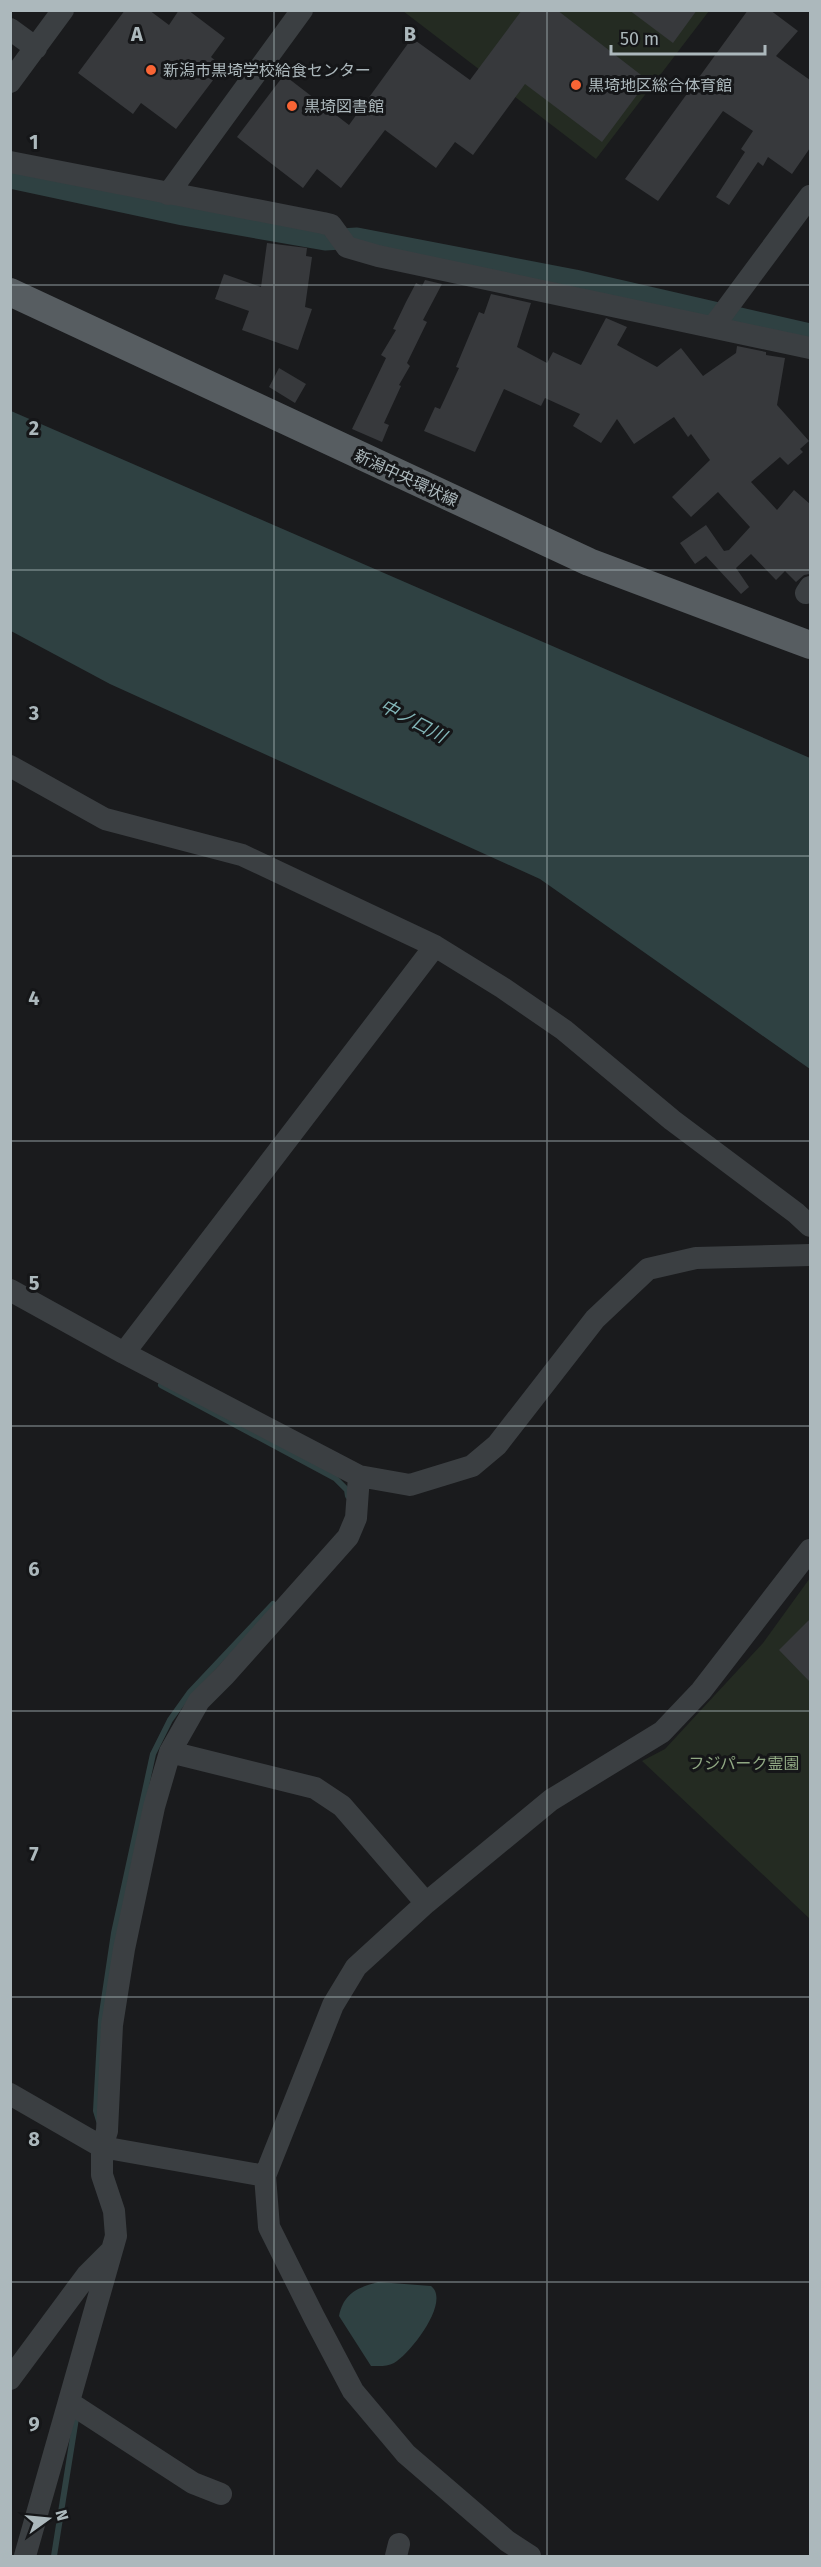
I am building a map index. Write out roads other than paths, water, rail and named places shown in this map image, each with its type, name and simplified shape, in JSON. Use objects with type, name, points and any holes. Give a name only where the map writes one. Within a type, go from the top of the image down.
[{"type":"main road","name":"新潟中央環状線","points":[[10,292],[589,562],[810,645]]},
{"type":"street","points":[[10,82],[63,10]]},
{"type":"street","points":[[168,194],[302,10]]},
{"type":"street","points":[[10,29],[36,48]]},
{"type":"street","points":[[10,162],[323,223],[331,225],[347,247],[378,256],[810,348]]},
{"type":"street","points":[[713,327],[810,196]]},
{"type":"street","points":[[10,766],[105,819],[242,855],[435,946],[503,988],[564,1030],[672,1120],[810,1226]]},
{"type":"street","points":[[124,1353],[435,946]]},
{"type":"street","points":[[10,1290],[124,1353],[359,1476],[410,1485],[472,1466],[497,1445],[595,1318],[648,1269],[696,1258],[810,1255]]},
{"type":"street","points":[[25,2556],[116,2236],[114,2211],[102,2175],[102,2147],[107,2131],[112,2025],[124,1949],[154,1807],[170,1752],[199,1701],[348,1537],[356,1518],[359,1476]]},
{"type":"street","points":[[530,2556],[507,2541],[406,2454],[353,2391],[314,2318],[270,2227],[265,2176],[333,2005],[356,1967],[426,1903],[550,1800],[662,1732],[701,1691],[810,1550]]},
{"type":"street","points":[[170,1752],[315,1788],[342,1806],[426,1903]]},
{"type":"street","points":[[10,2094],[102,2147],[265,2176]]},
{"type":"street","points":[[10,2379],[87,2275],[110,2252]]},
{"type":"street","points":[[70,2403],[193,2483],[221,2494]]},
{"type":"water","name":"中ノ口川","points":[[11,411],[810,758],[810,1069],[540,879],[110,684],[11,631]]},
{"type":"water","points":[[378,2282],[431,2286],[436,2293],[436,2303],[433,2314],[410,2349],[394,2363],[371,2366],[339,2316],[344,2302],[352,2293]]},
{"type":"waterway","points":[[10,178],[183,215],[325,240],[357,238],[575,280],[810,334]]},
{"type":"waterway","points":[[161,1385],[335,1478],[347,1490],[348,1496]]},
{"type":"waterway","points":[[99,2121],[96,2111],[101,2020],[114,1933],[153,1754],[170,1720],[190,1692],[273,1604]]},
{"type":"waterway","points":[[54,2556],[77,2412]]},
{"type":"place","name":"新潟市黒埼学校給食センター","points":[[151,70]]},
{"type":"place","name":"黒埼地区総合体育館","points":[[576,85]]},
{"type":"place","name":"黒埼図書館","points":[[292,106]]},
{"type":"park label","name":"フジパーク霊園","points":[[744,1763]]}]
